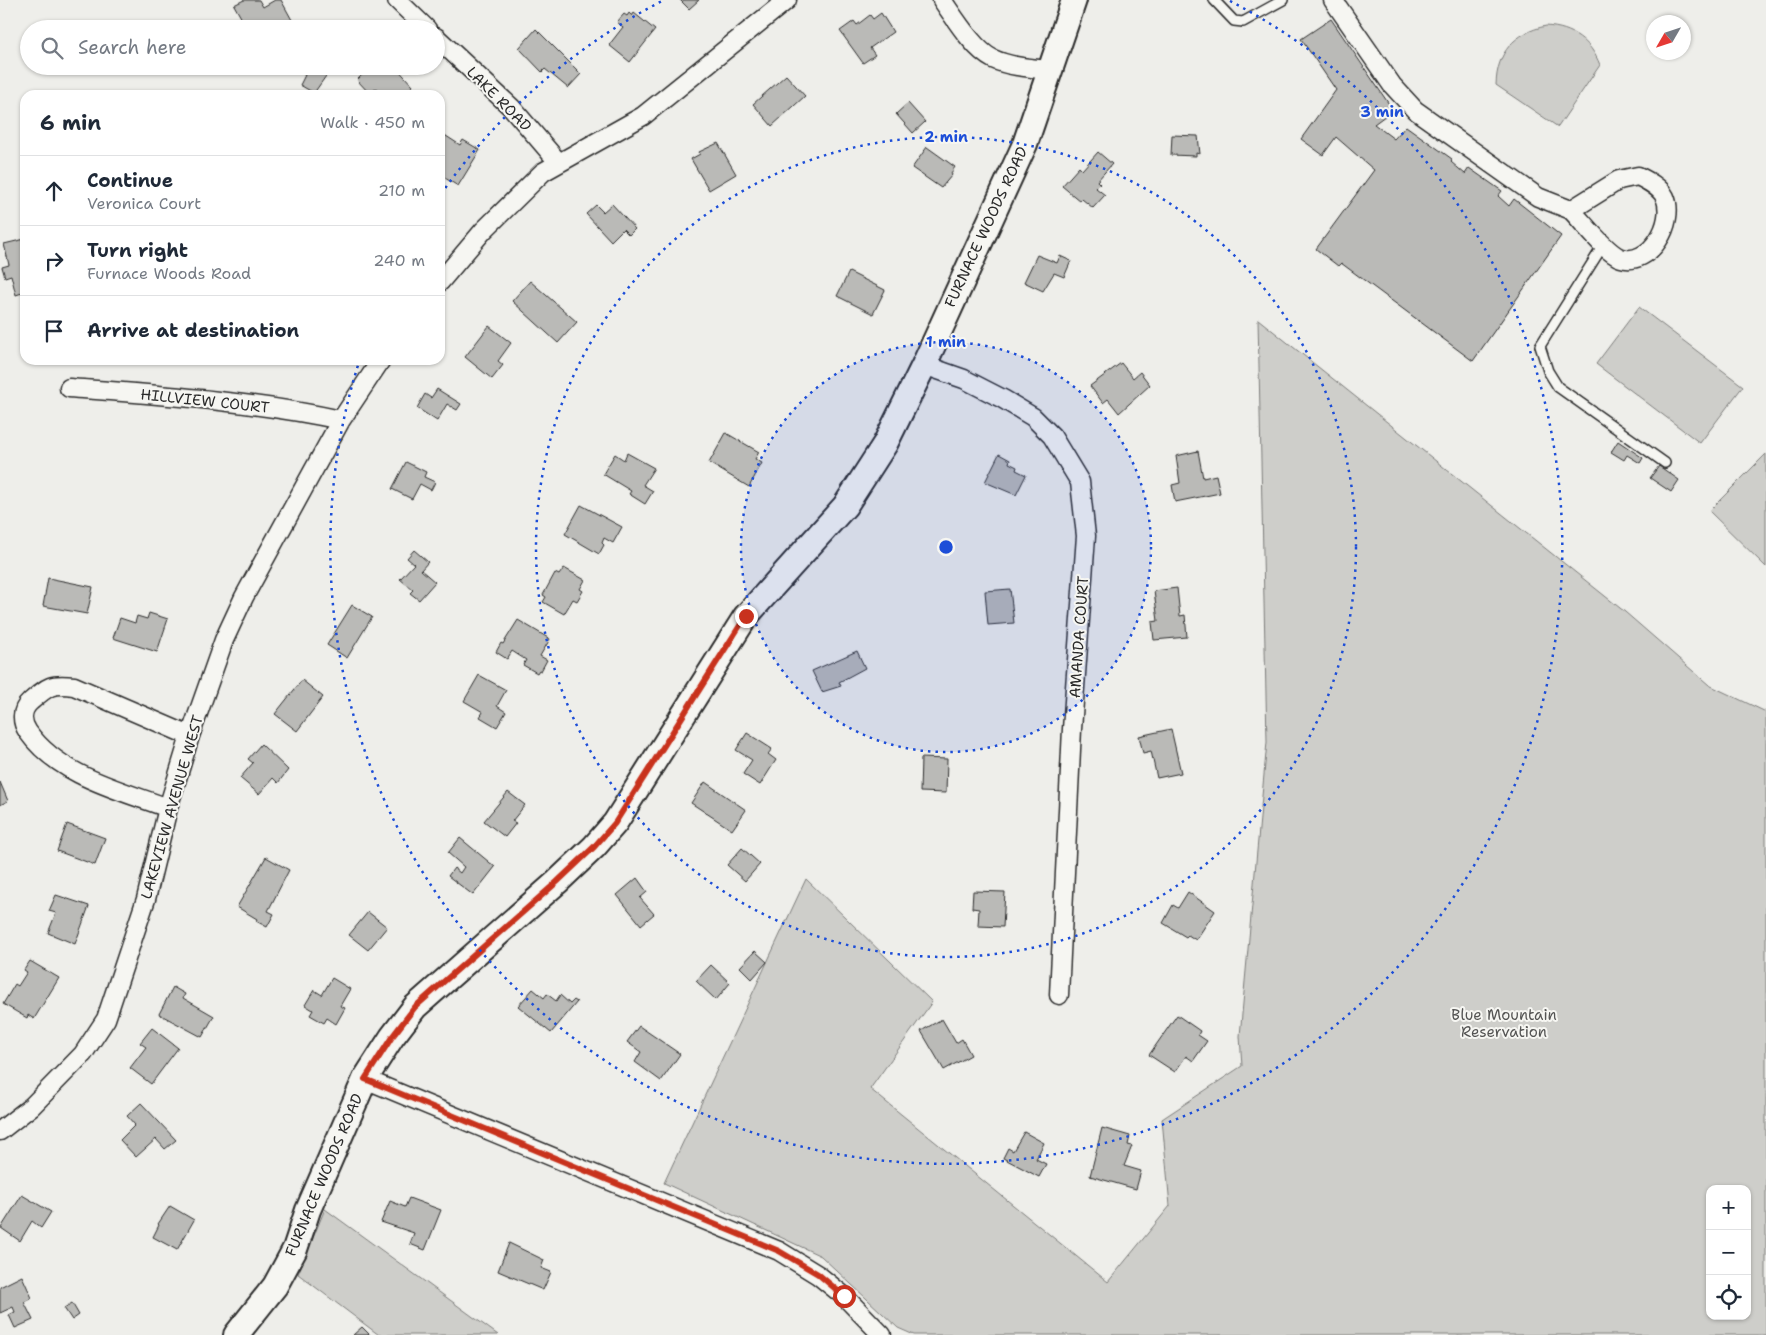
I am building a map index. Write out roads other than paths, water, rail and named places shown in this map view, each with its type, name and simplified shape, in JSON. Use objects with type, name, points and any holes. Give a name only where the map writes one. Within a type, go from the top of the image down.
[{"type":"street","points":[[397,0],[418,20]]},
{"type":"street","points":[[445,276],[484,231],[543,172],[643,116],[787,0]]},
{"type":"street","points":[[942,0],[962,28],[992,59],[1026,68],[1050,70]]},
{"type":"street","name":"FURNACE WOODS ROAD","points":[[236,1335],[275,1286],[295,1249],[308,1210],[365,1079],[392,1037],[415,1007],[557,882],[594,847],[615,823],[746,616],[844,506],[885,444],[924,365],[1025,144],[1074,0]]},
{"type":"street","points":[[1333,0],[1392,85],[1415,110],[1538,197],[1571,210],[1604,244],[1622,258],[1640,256],[1661,238],[1667,224],[1669,211],[1664,196],[1654,184],[1638,176],[1619,180],[1571,210]]},
{"type":"street","name":"LAKE ROAD","points":[[445,45],[512,108],[559,163]]},
{"type":"street","name":"LAKEVIEW AVENUE WEST","points":[[0,1130],[32,1106],[83,1054],[106,1019],[146,900],[168,808],[190,736],[224,640],[244,597],[341,420],[378,365]]},
{"type":"street","name":"AMANDA COURT","points":[[924,365],[964,380],[1003,399],[1033,417],[1052,436],[1080,482],[1086,536],[1071,736],[1059,995]]},
{"type":"street","name":"HILLVIEW COURT","points":[[68,388],[222,402],[297,411],[341,420]]},
{"type":"street","points":[[168,808],[95,781],[51,758],[26,730],[22,720],[25,706],[46,687],[57,684],[74,686],[190,736]]},
{"type":"street","points":[[365,1079],[779,1251],[818,1274],[844,1296],[882,1335]]},
{"type":"lane","points":[[1214,0],[1234,20],[1243,22],[1280,1]]},
{"type":"lane","points":[[1604,244],[1540,346],[1548,371],[1558,387],[1665,463]]},
{"type":"park label","name":"Blue Mountain Reservation","points":[[1504,1024]]}]
